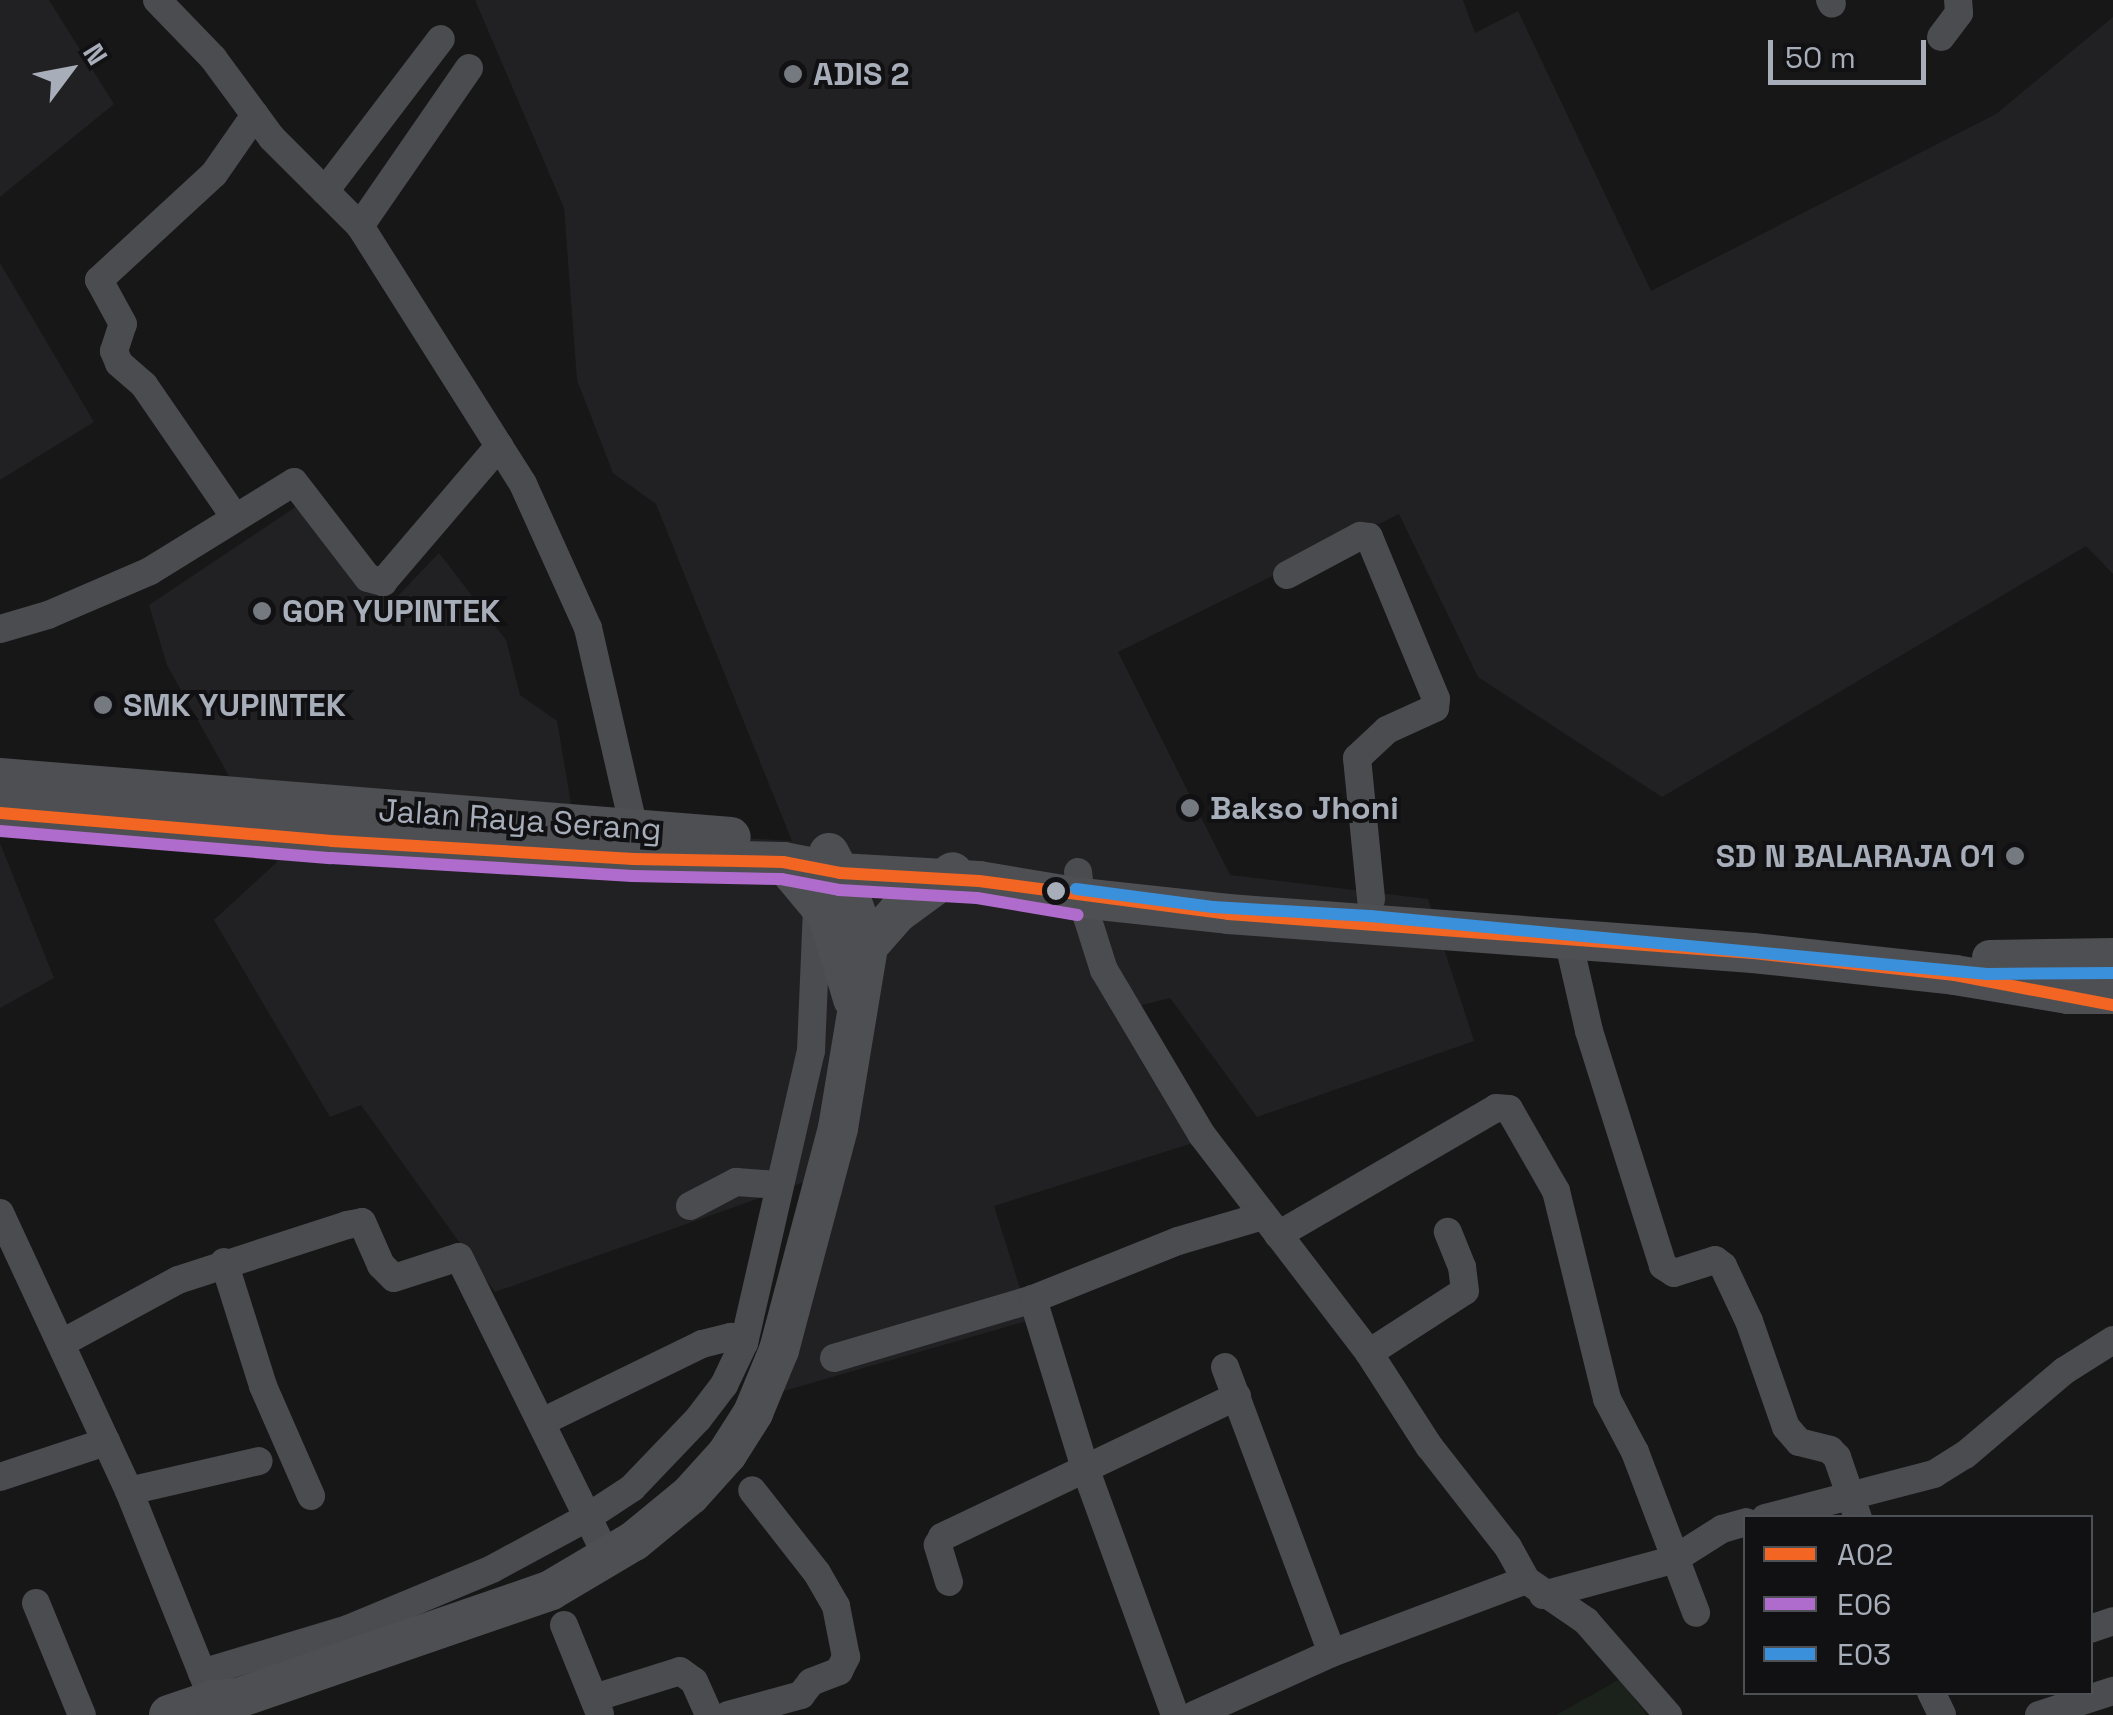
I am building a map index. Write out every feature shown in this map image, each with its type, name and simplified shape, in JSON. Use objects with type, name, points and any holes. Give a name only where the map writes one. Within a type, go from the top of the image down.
[{"type":"highway","name":"Jalan Raya Serang","points":[[0,778],[783,862],[828,874]]},
{"type":"highway","name":"Jalan Raya Serang","points":[[0,813],[504,835],[634,829],[828,874],[966,873],[1080,885],[1214,890],[1479,922],[1987,969],[2068,994],[2113,994]]},
{"type":"highway","points":[[862,978],[888,954],[915,920],[966,873]]},
{"type":"highway","points":[[828,874],[836,936],[862,978]]},
{"type":"highway","points":[[169,1715],[551,1590],[608,1558],[690,1495],[728,1454],[753,1413],[779,1350],[823,1184],[862,978],[828,874]]},
{"type":"highway","name":"Jalan Raya Serang","points":[[1479,922],[1568,940],[1987,969],[2113,971]]},
{"type":"main road","points":[[1987,969],[2113,955]]},
{"type":"main road","points":[[1987,969],[2113,1005]]},
{"type":"street","points":[[157,0],[213,58],[255,116],[360,226],[523,484],[588,628],[634,829]]},
{"type":"street","points":[[1941,38],[1960,13],[1958,0]]},
{"type":"street","points":[[325,192],[440,39]]},
{"type":"street","points":[[360,226],[469,68]]},
{"type":"street","points":[[234,516],[144,385],[119,363],[114,351],[123,324],[99,280],[214,174],[255,116]]},
{"type":"street","points":[[0,629],[48,615],[150,571],[294,482],[368,578],[382,582],[499,446]]},
{"type":"street","points":[[1287,575],[1360,536],[1368,537],[1437,704],[1374,739],[1357,758],[1371,910]]},
{"type":"street","points":[[0,1213],[129,1491],[218,1702],[348,1629],[492,1569],[588,1517],[632,1488],[698,1419],[724,1385],[744,1343],[811,1051],[828,874]]},
{"type":"street","points":[[1080,885],[1118,997],[1202,1135],[1370,1353],[1429,1446],[1508,1547],[1534,1588],[1586,1621],[1668,1715]]},
{"type":"street","points":[[1568,940],[1590,1030],[1663,1266],[1674,1273],[1715,1260],[1723,1266],[1749,1321],[1786,1427],[1799,1442],[1830,1450],[1837,1457],[1854,1508]]},
{"type":"street","points":[[834,1358],[1033,1300],[1168,1245],[1271,1225],[1496,1108],[1509,1110],[1556,1191],[1608,1399],[1635,1452],[1696,1613]]},
{"type":"street","points":[[690,1206],[736,1182],[778,1186]]},
{"type":"street","points":[[62,1343],[178,1280],[224,1262],[362,1222],[382,1266],[394,1278],[459,1258],[608,1558]]},
{"type":"street","points":[[1370,1353],[1462,1295],[1462,1267],[1448,1232]]},
{"type":"street","points":[[224,1262],[264,1386],[312,1496]]},
{"type":"street","points":[[1033,1300],[1084,1465],[1176,1715]]},
{"type":"street","points":[[542,1422],[702,1344],[731,1338],[744,1343]]},
{"type":"street","points":[[1792,1515],[1854,1508],[1934,1474],[1954,1462],[2064,1371],[2113,1340]]},
{"type":"street","points":[[1225,1368],[1332,1653]]},
{"type":"street","points":[[949,1582],[938,1545],[942,1537],[1084,1465],[1237,1396]]},
{"type":"street","points":[[0,1477],[106,1442]]},
{"type":"street","points":[[129,1491],[260,1461]]},
{"type":"street","points":[[728,1715],[804,1705],[811,1682],[840,1671],[846,1657],[846,1637],[836,1606],[817,1573],[752,1490]]},
{"type":"street","points":[[1194,1715],[1332,1653],[1534,1588],[1673,1560],[1722,1530],[1743,1523]]},
{"type":"street","points":[[36,1603],[82,1715]]},
{"type":"street","points":[[564,1625],[597,1706],[680,1670],[694,1681],[709,1715]]},
{"type":"street","points":[[2053,1704],[2113,1691]]},
{"type":"shaded area","points":[[0,0],[49,0],[114,104],[0,197]]},
{"type":"shaded area","points":[[475,0],[1463,0],[1475,33],[1518,11],[1651,291],[1996,114],[2113,17],[2113,574],[2086,546],[1662,797],[1478,677],[1399,514],[1118,652],[1230,875],[1428,899],[1474,1041],[1257,1117],[1170,998],[1123,1010],[1196,1142],[994,1206],[1030,1320],[763,1397],[813,1179],[495,1292],[361,1105],[330,1117],[214,920],[277,862],[167,665],[149,605],[303,502],[392,602],[439,553],[506,640],[520,695],[557,721],[575,827],[792,841],[656,504],[613,473],[577,380],[564,208]]},
{"type":"shaded area","points":[[0,263],[94,422],[0,480]]},
{"type":"shaded area","points":[[0,843],[54,978],[0,1008]]},
{"type":"shaded area","points":[[1620,1679],[1647,1715],[1556,1715]]},
{"type":"transit line","name":"A02","points":[[0,813],[332,841],[633,859],[783,862],[840,873],[979,881],[1228,914],[1753,953],[1955,975],[2113,1005]]},
{"type":"transit line","name":"E06","points":[[0,831],[331,858],[632,876],[781,879],[839,890],[977,898],[1078,915]]},
{"type":"transit line","name":"E03","points":[[1076,889],[1213,907],[1370,916],[1987,974],[2113,973]]},
{"type":"place","name":"ADIS 2","points":[[793,74]]},
{"type":"place","name":"GOR YUPINTEK","points":[[262,611]]},
{"type":"place","name":"SMK YUPINTEK","points":[[103,705]]},
{"type":"place","name":"Bakso Jhoni","points":[[1190,808]]},
{"type":"place","name":"SD N BALARAJA 01","points":[[2015,856]]}]
